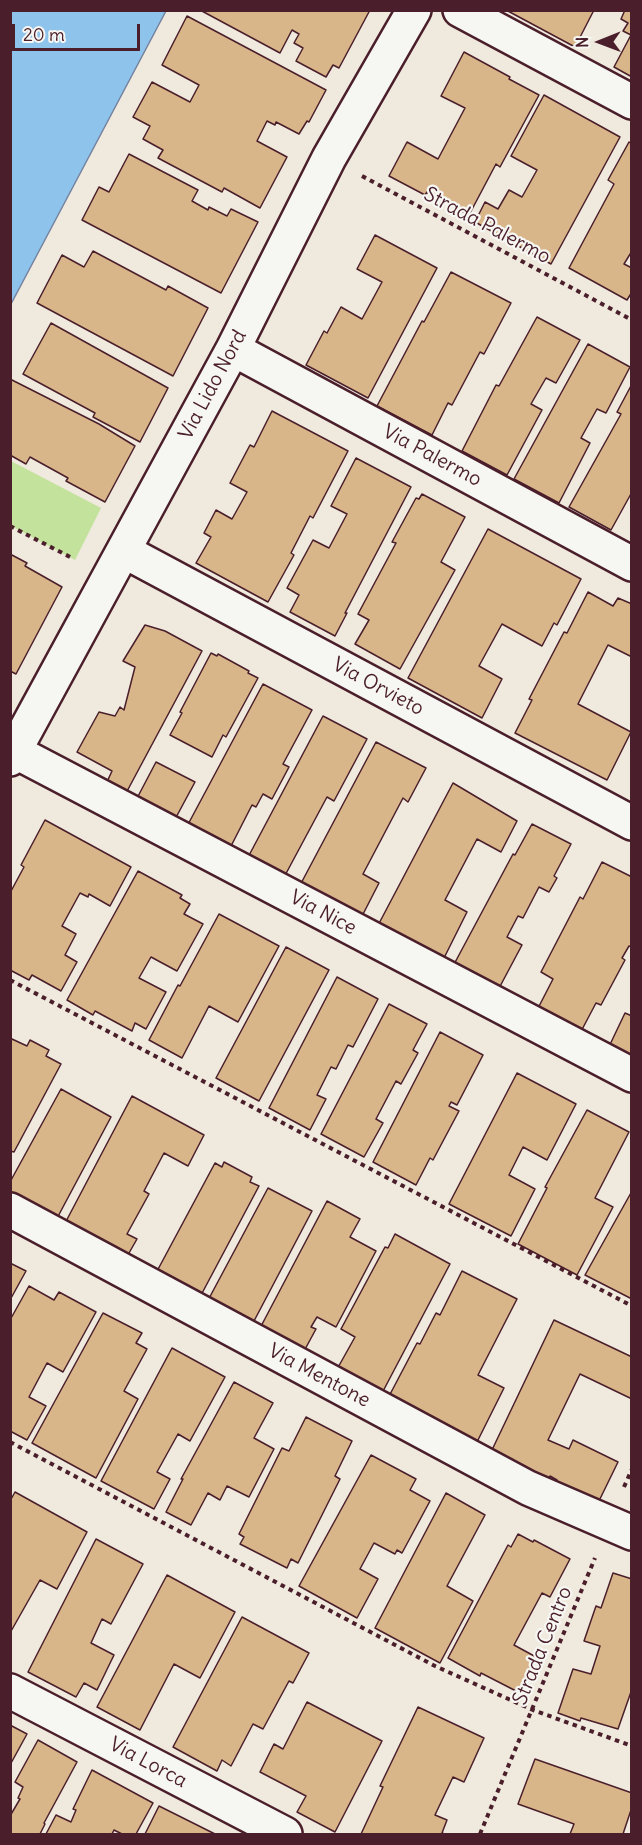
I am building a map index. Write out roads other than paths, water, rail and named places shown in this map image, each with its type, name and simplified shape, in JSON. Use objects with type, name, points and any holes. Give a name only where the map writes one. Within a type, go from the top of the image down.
[{"type":"street","name":"Via Lido Nord","points":[[12,755],[233,349],[329,158],[414,10]]},
{"type":"street","points":[[460,10],[632,102]]},
{"type":"street","name":"Via Palermo","points":[[233,349],[632,564]]},
{"type":"street","name":"Via Orvieto","points":[[124,550],[632,823]]},
{"type":"street","name":"Via Nice","points":[[12,755],[632,1075]]},
{"type":"street","name":"Via Mentone","points":[[10,1210],[528,1488],[620,1528]]},
{"type":"street","name":"Via Lorca","points":[[10,1691],[285,1834]]},
{"type":"water","points":[[10,11],[166,11],[11,304]]}]
